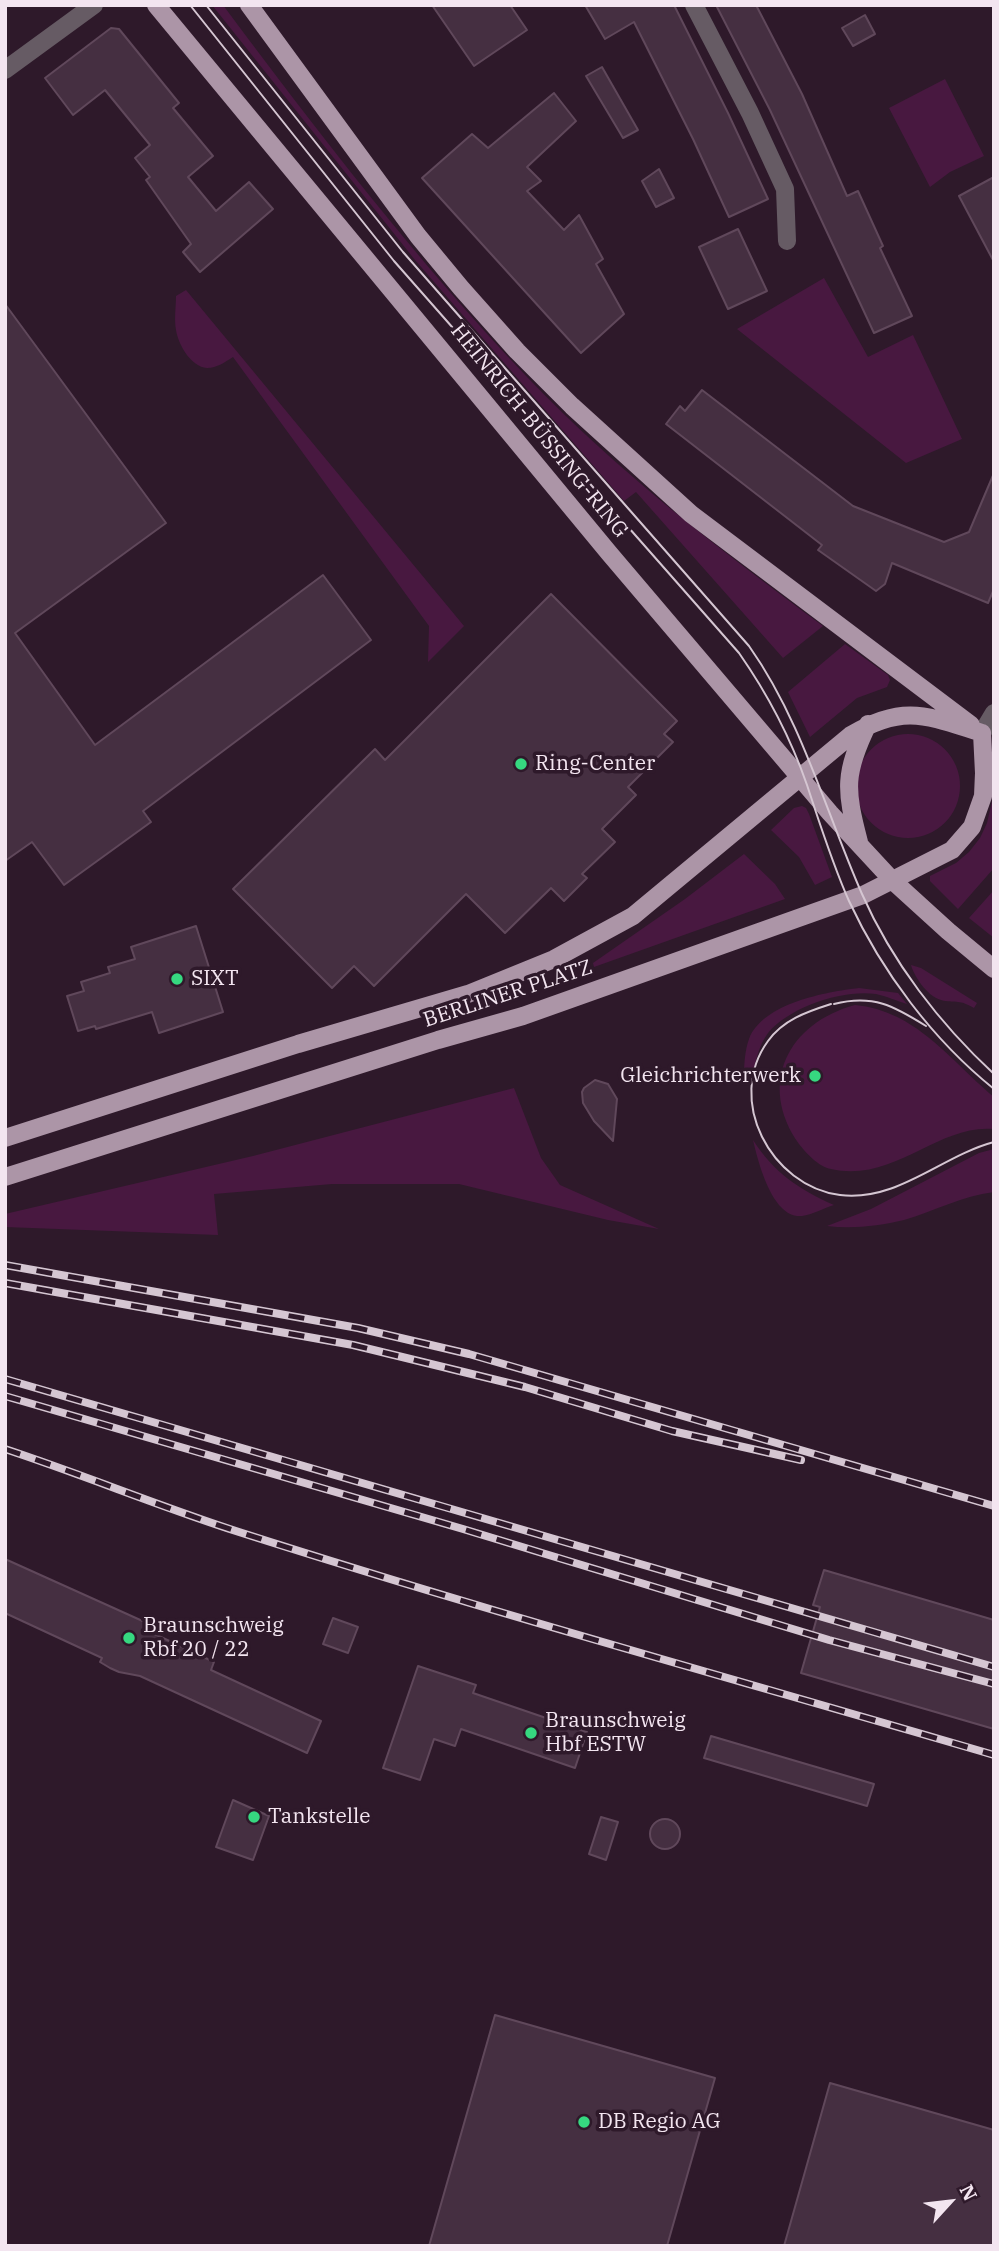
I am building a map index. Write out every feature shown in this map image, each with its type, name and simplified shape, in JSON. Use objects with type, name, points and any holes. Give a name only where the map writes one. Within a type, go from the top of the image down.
[{"type":"main road","name":"HEINRICH-BÜSSING-RING","points":[[156,5],[609,553],[800,777],[893,881]]},
{"type":"main road","name":"HEINRICH-BÜSSING-RING","points":[[249,5],[418,236],[517,351],[572,406],[691,514],[988,738]]},
{"type":"main road","points":[[860,846],[848,791],[848,773],[868,724],[903,714],[937,719],[988,738],[984,754],[983,796],[972,827],[952,850],[893,881],[994,969]]},
{"type":"main road","name":"BERLINER PLATZ","points":[[5,1138],[298,1044],[468,994],[554,959],[633,916],[851,735],[868,724]]},
{"type":"main road","name":"BERLINER PLATZ","points":[[5,1177],[438,1040],[523,1016],[849,901],[893,881]]},
{"type":"street","points":[[5,70],[94,5]]},
{"type":"street","points":[[694,5],[750,113],[785,189],[788,241]]},
{"type":"street","points":[[988,738],[994,713]]},
{"type":"shaded area","points":[[212,5],[223,5],[408,243],[528,378],[633,477],[823,626],[783,658],[636,492],[624,501],[415,260]]},
{"type":"shaded area","points":[[945,79],[984,156],[950,172],[930,187],[889,108]]},
{"type":"shaded area","points":[[824,278],[868,357],[913,335],[962,439],[906,463],[737,329]]},
{"type":"shaded area","points":[[186,290],[464,626],[428,662],[429,626],[233,357],[218,366],[201,367],[182,348],[175,326],[176,296]]},
{"type":"shaded area","points":[[845,644],[888,675],[890,680],[887,687],[857,698],[810,737],[788,692]]},
{"type":"shaded area","points":[[908,734],[928,738],[945,749],[956,766],[960,786],[956,806],[945,823],[928,834],[908,838],[888,834],[871,823],[860,806],[856,786],[860,766],[871,749],[888,738]]},
{"type":"shaded area","points":[[994,793],[994,868],[958,909],[930,881],[930,876],[956,863],[980,838],[987,823]]},
{"type":"shaded area","points":[[802,806],[809,814],[832,877],[815,885],[799,857],[771,830],[794,808]]},
{"type":"shaded area","points":[[744,854],[775,884],[785,899],[594,967],[593,963]]},
{"type":"shaded area","points":[[994,890],[994,938],[969,918]]},
{"type":"shaded area","points":[[911,965],[921,968],[977,1003],[974,1008],[964,1003],[936,998],[922,985]]},
{"type":"shaded area","points":[[859,988],[898,993],[907,1004],[880,995],[863,993],[833,997],[803,1008],[789,1015],[768,1033],[760,1048],[753,1073],[747,1073],[744,1077],[749,1039],[767,1016],[813,996]]},
{"type":"shaded area","points":[[855,1005],[877,1009],[896,1017],[931,1039],[994,1097],[994,1129],[953,1135],[875,1168],[854,1171],[831,1169],[813,1159],[799,1144],[787,1122],[781,1100],[781,1078],[786,1059],[797,1041],[812,1026]]},
{"type":"shaded area","points":[[514,1088],[541,1158],[560,1185],[659,1229],[608,1220],[459,1184],[332,1184],[214,1194],[218,1235],[5,1227],[5,1214],[253,1156]]},
{"type":"shaded area","points":[[753,1140],[778,1171],[810,1193],[834,1205],[802,1216],[791,1214],[782,1208],[768,1187]]},
{"type":"shaded area","points":[[994,1149],[994,1192],[895,1222],[856,1227],[827,1226],[871,1209],[979,1153]]},
{"type":"building","points":[[432,5],[510,5],[527,30],[474,66]]},
{"type":"building","points":[[585,5],[674,5],[768,199],[729,217],[634,22],[605,39]]},
{"type":"building","points":[[716,5],[756,5],[802,94],[847,196],[858,191],[883,246],[880,248],[912,316],[874,333],[770,110]]},
{"type":"building","points":[[865,15],[875,34],[853,46],[842,28]]},
{"type":"building","points":[[111,28],[119,29],[179,103],[173,108],[213,156],[188,177],[216,211],[249,182],[273,209],[200,272],[183,252],[191,244],[146,180],[150,177],[135,158],[150,145],[105,90],[73,115],[45,78]]},
{"type":"building","points":[[602,67],[638,130],[623,138],[586,76]]},
{"type":"building","points":[[554,93],[576,121],[527,167],[541,181],[527,191],[564,230],[579,215],[603,259],[596,264],[624,314],[581,353],[422,178],[472,134],[488,148]]},
{"type":"building","points":[[659,169],[674,198],[656,207],[642,181]]},
{"type":"building","points":[[994,177],[994,262],[959,196]]},
{"type":"building","points":[[738,229],[767,291],[728,309],[699,247]]},
{"type":"building","points":[[5,304],[166,523],[15,633],[95,745],[323,575],[371,640],[143,811],[151,822],[64,885],[32,842],[5,861]]},
{"type":"building","points":[[702,390],[853,506],[944,542],[969,532],[994,473],[994,589],[988,603],[892,563],[885,584],[876,591],[818,550],[822,545],[666,424],[680,406],[685,411]]},
{"type":"building","name":"Ring-Center","points":[[551,594],[677,721],[664,734],[673,742],[628,787],[636,795],[602,829],[615,842],[582,874],[587,878],[564,901],[551,888],[505,933],[466,894],[374,986],[354,966],[332,988],[233,889],[375,749],[385,760]]},
{"type":"building","name":"SIXT","points":[[196,926],[223,1012],[159,1033],[152,1012],[96,1029],[95,1026],[78,1031],[67,996],[84,991],[81,982],[110,973],[108,967],[135,959],[131,947]]},
{"type":"building","points":[[595,1080],[608,1084],[617,1099],[613,1141],[594,1121],[583,1103],[584,1088]]},
{"type":"building","points":[[5,1559],[147,1623],[144,1629],[214,1662],[211,1670],[321,1721],[307,1753],[140,1676],[110,1668],[100,1662],[102,1658],[5,1613]]},
{"type":"building","points":[[824,1570],[994,1620],[994,1729],[801,1673],[820,1607],[813,1605]]},
{"type":"building","points":[[333,1618],[358,1627],[348,1653],[323,1644]]},
{"type":"building","points":[[418,1666],[476,1685],[473,1693],[587,1732],[575,1768],[461,1729],[455,1746],[434,1739],[420,1780],[383,1768]]},
{"type":"building","points":[[711,1736],[874,1784],[867,1806],[704,1758]]},
{"type":"building","points":[[233,1800],[269,1816],[253,1860],[216,1847]]},
{"type":"building","points":[[601,1817],[618,1822],[606,1860],[589,1854]]},
{"type":"building","points":[[665,1819],[671,1820],[679,1828],[679,1840],[671,1848],[665,1849],[659,1848],[651,1840],[650,1834],[651,1828],[659,1820]]},
{"type":"building","name":"DB Regio AG","points":[[495,2015],[715,2078],[667,2246],[429,2246]]},
{"type":"building","points":[[830,2083],[994,2130],[994,2246],[784,2246]]},
{"type":"tram line","points":[[190,5],[394,261],[739,653],[769,700],[786,734],[801,768],[843,887],[877,953],[893,979],[930,1027],[994,1089]]},
{"type":"tram line","points":[[206,5],[403,252],[749,646],[768,675],[798,735],[862,894],[888,944],[936,1013],[994,1074]]},
{"type":"tram line","points":[[834,1004],[872,1001],[904,1013],[926,1026]]},
{"type":"tram line","points":[[831,1004],[804,1014],[781,1027],[768,1041],[756,1064],[751,1089],[754,1113],[762,1137],[776,1158],[794,1175],[815,1188],[840,1195],[881,1192],[994,1142]]},
{"type":"railway","points":[[5,1265],[358,1328],[469,1354],[994,1506]]},
{"type":"railway","points":[[5,1283],[353,1345],[525,1387],[672,1431],[801,1460]]},
{"type":"railway","points":[[5,1379],[994,1667]]},
{"type":"railway","points":[[5,1396],[463,1529],[829,1640],[994,1684]]},
{"type":"railway","points":[[5,1449],[210,1522],[333,1562],[994,1755]]},
{"type":"place","name":"Ring-Center","points":[[521,764]]},
{"type":"place","name":"SIXT","points":[[177,979]]},
{"type":"place","name":"Gleichrichterwerk","points":[[815,1076]]},
{"type":"place","name":"Braunschweig Rbf 20 / 22","points":[[129,1638]]},
{"type":"place","name":"Braunschweig Hbf ESTW","points":[[531,1733]]},
{"type":"place","name":"Tankstelle","points":[[254,1817]]},
{"type":"place","name":"DB Regio AG","points":[[584,2122]]}]
